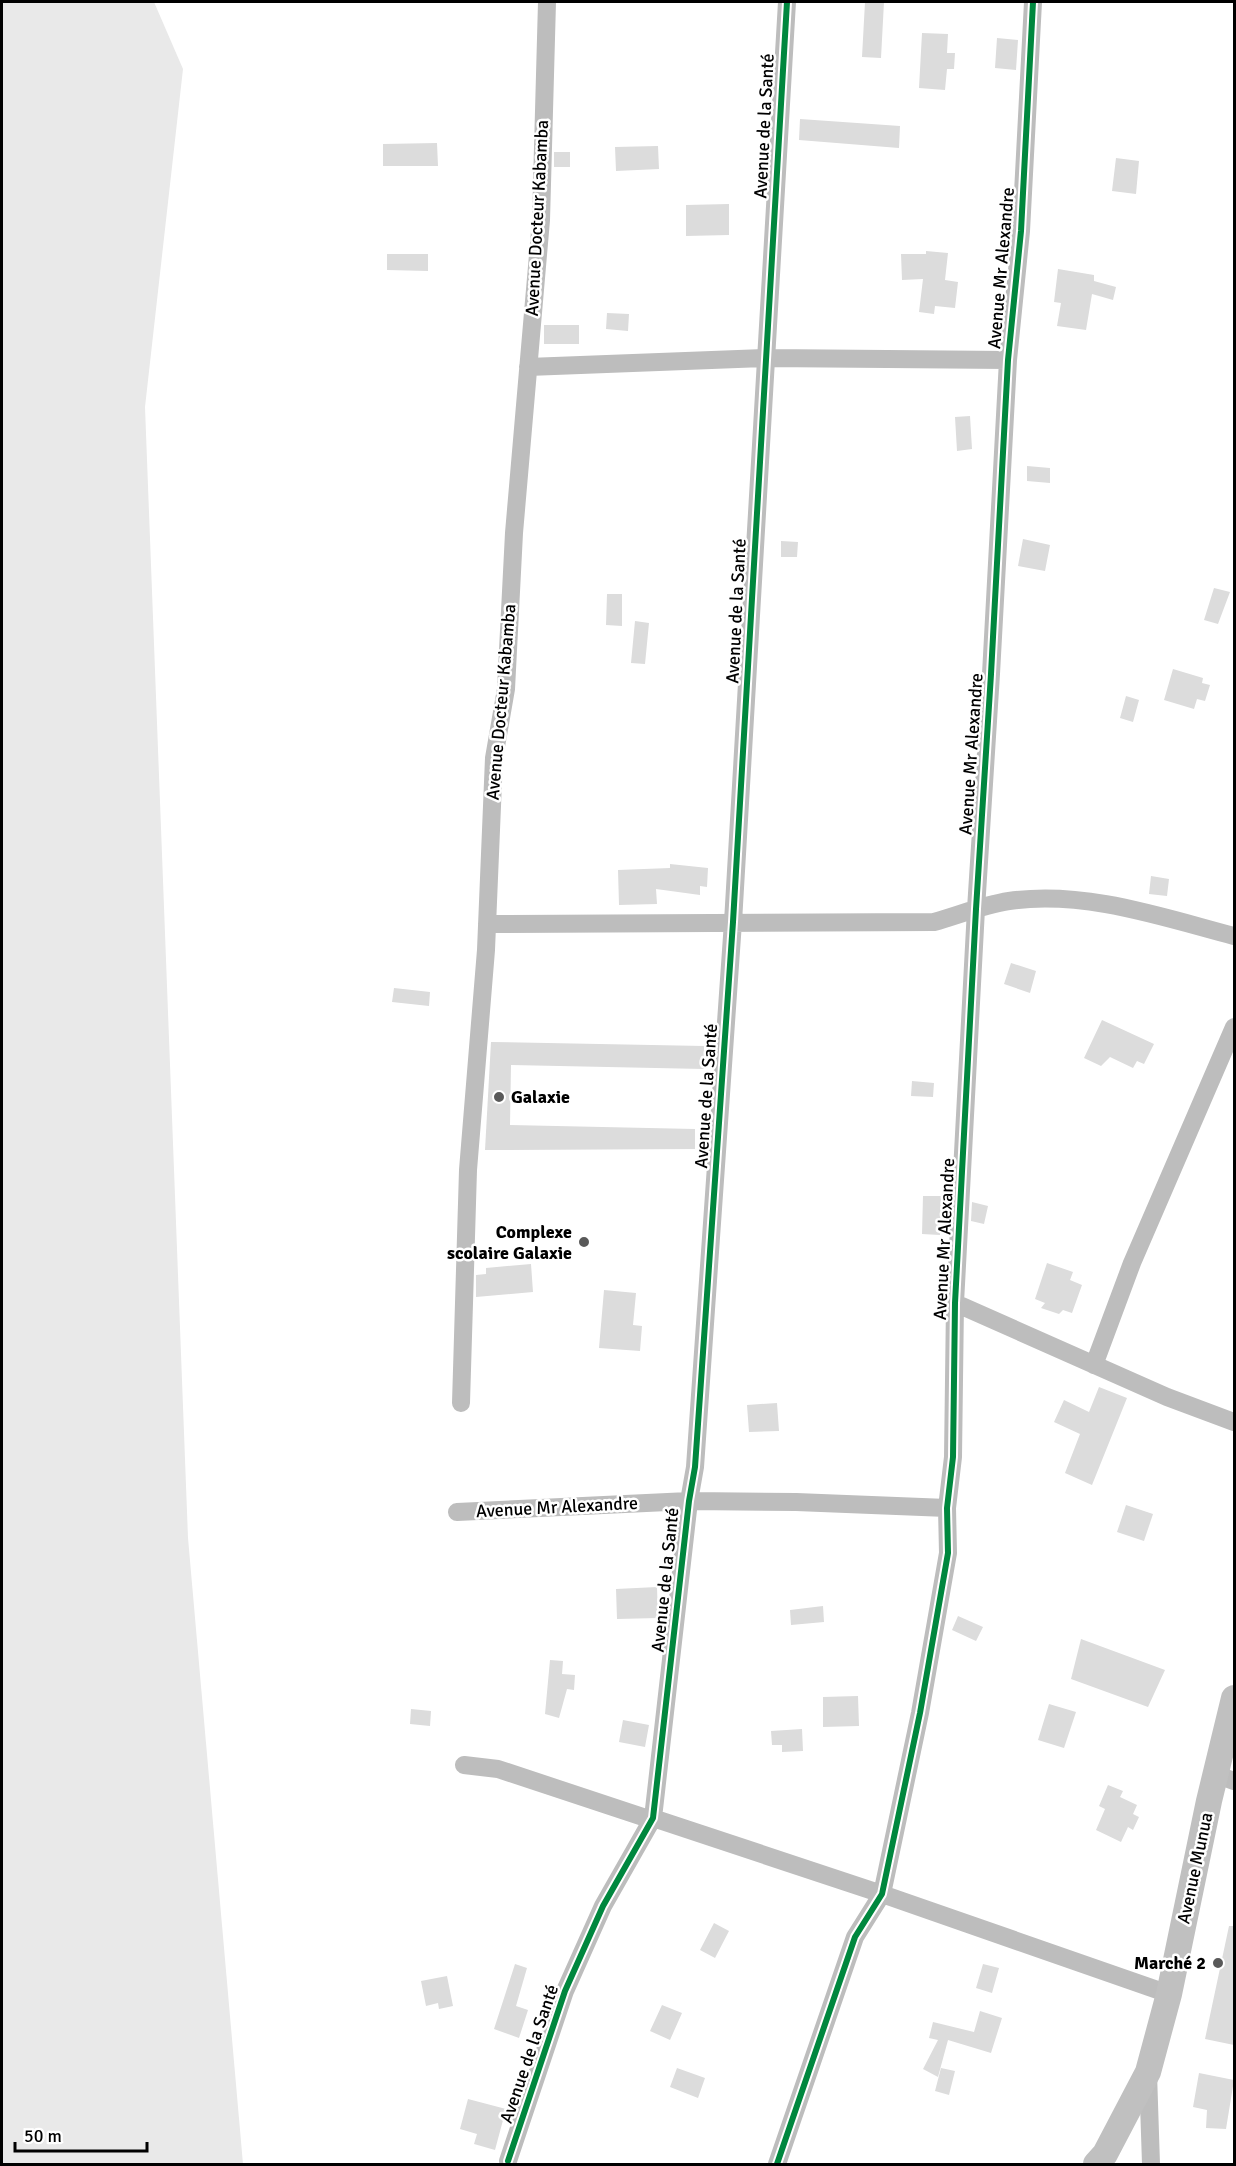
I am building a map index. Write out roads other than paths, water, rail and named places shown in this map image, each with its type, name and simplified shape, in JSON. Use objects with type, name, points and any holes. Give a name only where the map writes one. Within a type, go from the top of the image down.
[{"type":"main road","name":"Avenue Munua","points":[[1096,2164],[1104,2154],[1148,2072],[1225,1778],[1234,1698]]},
{"type":"street","name":"Avenue Docteur Kabamba","points":[[461,1403],[468,1170],[487,924],[494,758],[506,689],[514,533],[541,220],[547,2]]},
{"type":"street","name":"Avenue de la Santé","points":[[508,2161],[565,1991],[603,1906],[653,1818],[697,1444],[733,922],[787,2]]},
{"type":"street","name":"Avenue Mr Alexandre","points":[[457,1512],[689,1501],[947,1508],[953,1457],[955,1303],[976,909],[992,674],[1008,360],[1021,231],[1033,2]]},
{"type":"street","points":[[528,367],[766,358],[1008,360]]},
{"type":"street","points":[[487,924],[934,922],[1009,901],[1051,898],[1077,900],[1142,912],[1234,936]]},
{"type":"street","points":[[1094,1365],[1132,1263],[1234,1027]]},
{"type":"street","points":[[955,1303],[1167,1397],[1234,1422]]},
{"type":"street","points":[[777,2164],[855,1937],[882,1894],[937,1622],[948,1553],[947,1508]]},
{"type":"street","points":[[464,1765],[498,1769],[575,1796],[653,1818],[882,1894],[1169,1994]]},
{"type":"street","name":"Avenue Munua","points":[[1148,2072],[1151,2164]]},
{"type":"place","name":"Galaxie","points":[[499,1097]]},
{"type":"place","name":"Complexe scolaire Galaxie","points":[[584,1242]]},
{"type":"place","name":"Marché 2","points":[[1218,1963]]}]
